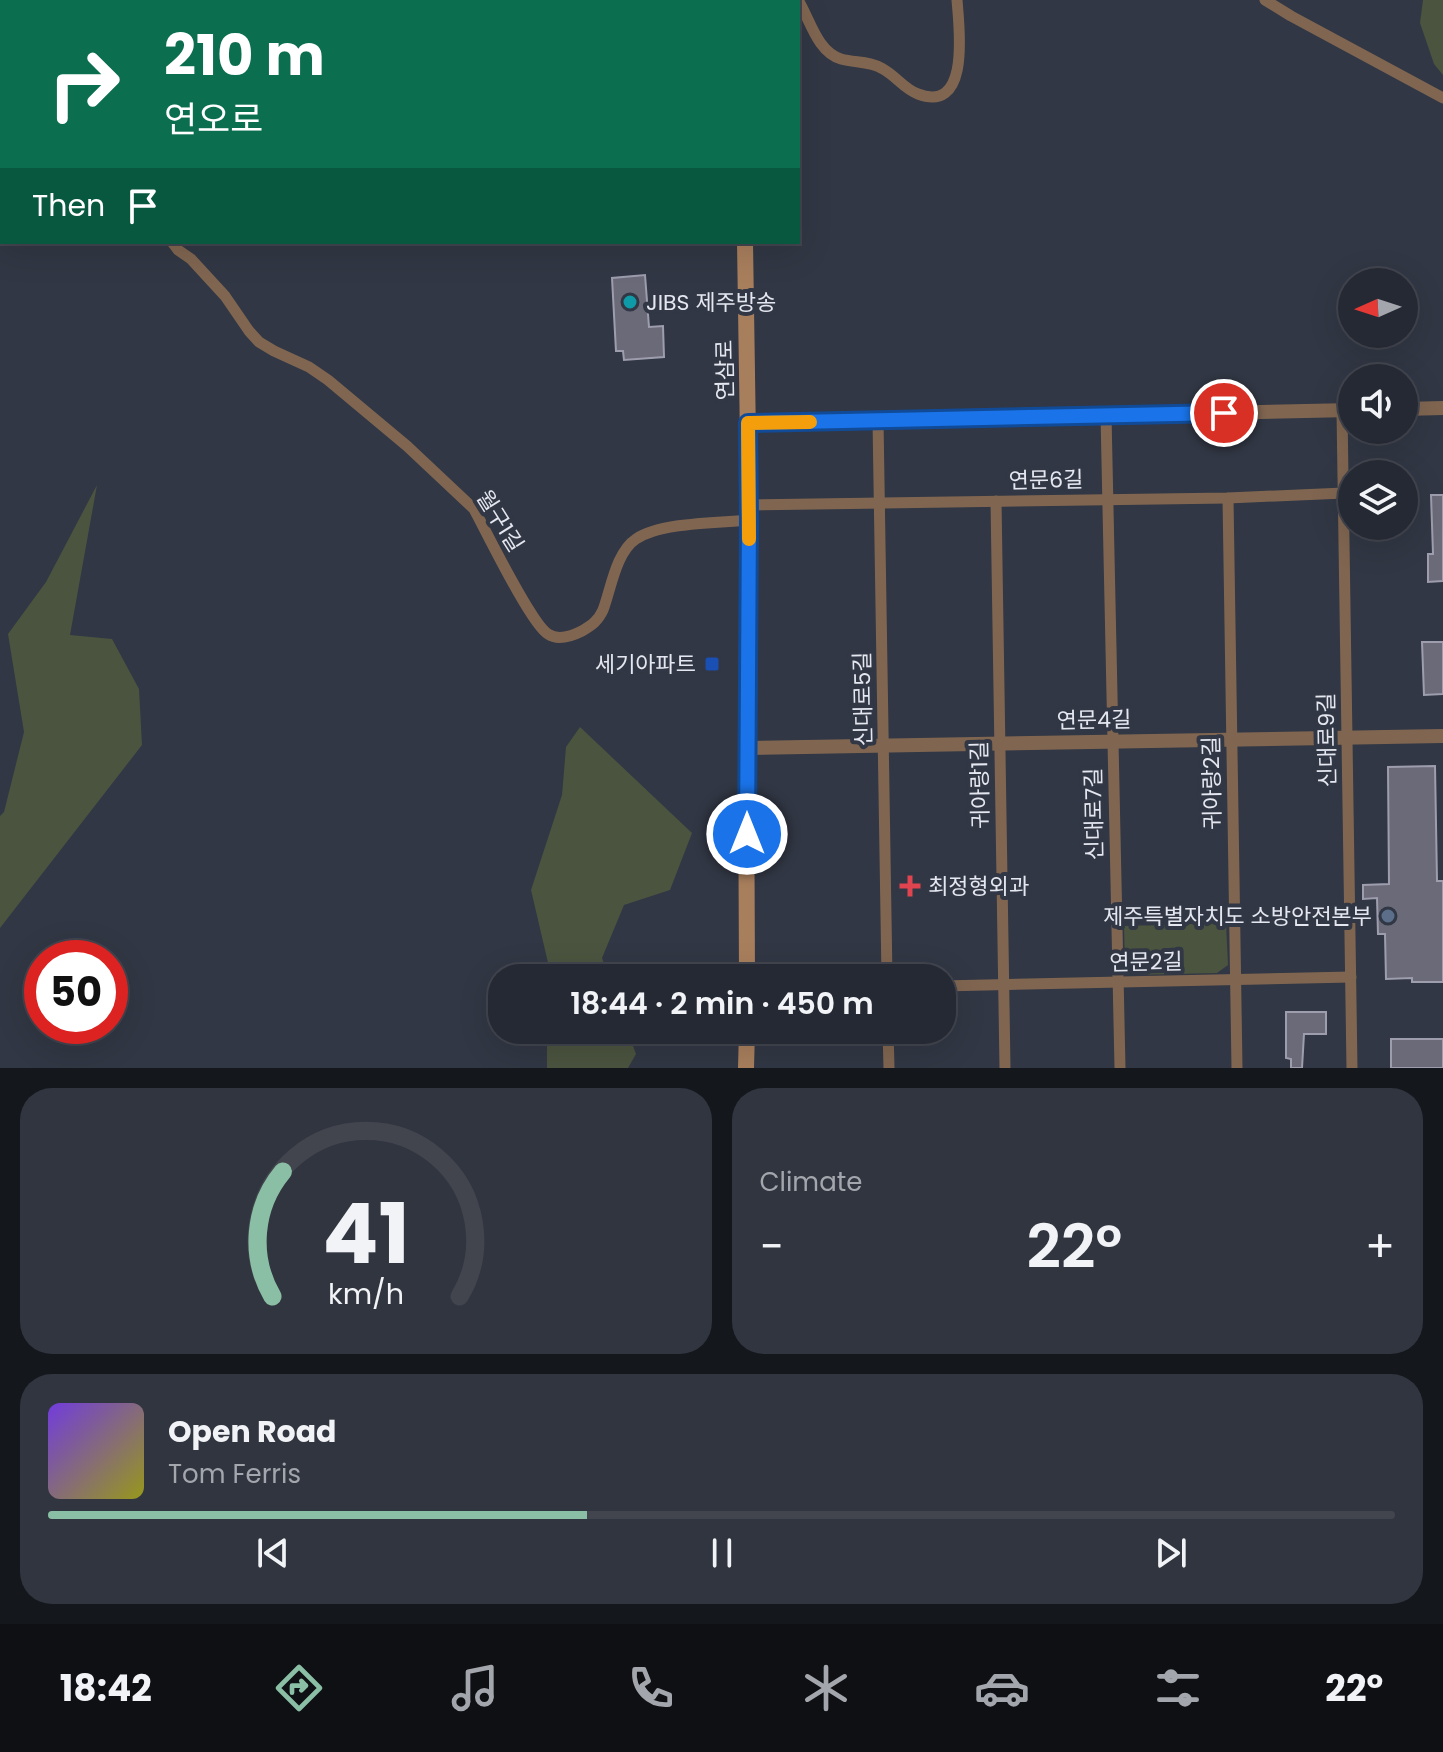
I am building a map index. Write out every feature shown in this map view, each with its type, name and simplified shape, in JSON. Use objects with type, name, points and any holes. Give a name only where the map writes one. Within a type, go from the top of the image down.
[{"type":"main road","name":"연삼로","points":[[745,244],[749,513],[747,964]]},
{"type":"main road","points":[[746,1068],[747,1044]]},
{"type":"street","points":[[800,4],[828,52],[838,58],[874,65],[919,94],[934,97],[954,84],[958,71],[960,31],[957,0]]},
{"type":"street","points":[[1265,0],[1443,98]]},
{"type":"street","name":"월구1길","points":[[174,244],[225,296],[259,342],[328,380],[407,446],[474,509],[522,597],[541,628],[549,635],[561,638],[574,635],[595,623],[621,559],[636,539],[678,526],[749,513]]},
{"type":"street","points":[[1418,409],[1443,408]]},
{"type":"street","points":[[748,423],[1338,410]]},
{"type":"street","name":"신대로7길","points":[[1106,415],[1120,1068]]},
{"type":"street","name":"신대로5길","points":[[878,420],[887,964]]},
{"type":"street","name":"연문6길","points":[[749,513],[880,503],[1228,498],[1338,493]]},
{"type":"street","name":"귀아랑2길","points":[[1228,498],[1237,1068]]},
{"type":"street","name":"귀아랑1길","points":[[996,501],[1005,1068]]},
{"type":"street","name":"신대로9길","points":[[1345,540],[1352,1068]]},
{"type":"street","name":"연문4길","points":[[746,748],[1443,736]]},
{"type":"street","name":"연문2길","points":[[956,986],[1351,977]]},
{"type":"street","points":[[888,1044],[889,1068]]},
{"type":"green space","points":[[1423,0],[1443,0],[1443,75],[1434,64],[1420,23]]},
{"type":"green space","points":[[97,485],[70,635],[112,639],[139,689],[142,745],[0,928],[0,816],[4,812],[24,732],[8,634],[46,582]]},
{"type":"green space","points":[[580,727],[692,833],[670,890],[624,905],[602,958],[604,964],[548,964],[531,890],[562,795],[566,747]]},
{"type":"green space","points":[[1226,923],[1228,965],[1217,973],[1134,975],[1125,969],[1124,926]]},
{"type":"green space","points":[[547,1044],[632,1044],[636,1054],[628,1068],[547,1068]]},
{"type":"building","name":"JIBS 제주방송","points":[[645,275],[649,327],[663,326],[664,357],[624,360],[623,351],[616,351],[612,278]]},
{"type":"building","points":[[1431,495],[1443,495],[1443,581],[1428,582],[1428,554],[1433,554]]},
{"type":"building","points":[[1422,642],[1443,642],[1443,694],[1424,695]]},
{"type":"building","points":[[1435,766],[1437,881],[1443,881],[1443,982],[1386,979],[1385,934],[1378,934],[1377,898],[1363,899],[1363,885],[1389,884],[1388,767]]},
{"type":"building","points":[[1286,1012],[1326,1012],[1326,1034],[1304,1034],[1302,1068],[1291,1068],[1291,1059],[1286,1058]]},
{"type":"building","points":[[1391,1039],[1443,1039],[1443,1068],[1391,1068]]},
{"type":"slow traffic","points":[[749,539],[748,423],[810,422]]},
{"type":"place","name":"JIBS 제주방송","points":[[630,302]]},
{"type":"place","name":"세기아파트","points":[[712,664]]},
{"type":"place","name":"최정형외과","points":[[910,886]]},
{"type":"place","name":"제주특별자치도 소방안전본부","points":[[1388,916]]},
{"type":"route","points":[[747,834],[748,423],[1224,413]]}]
